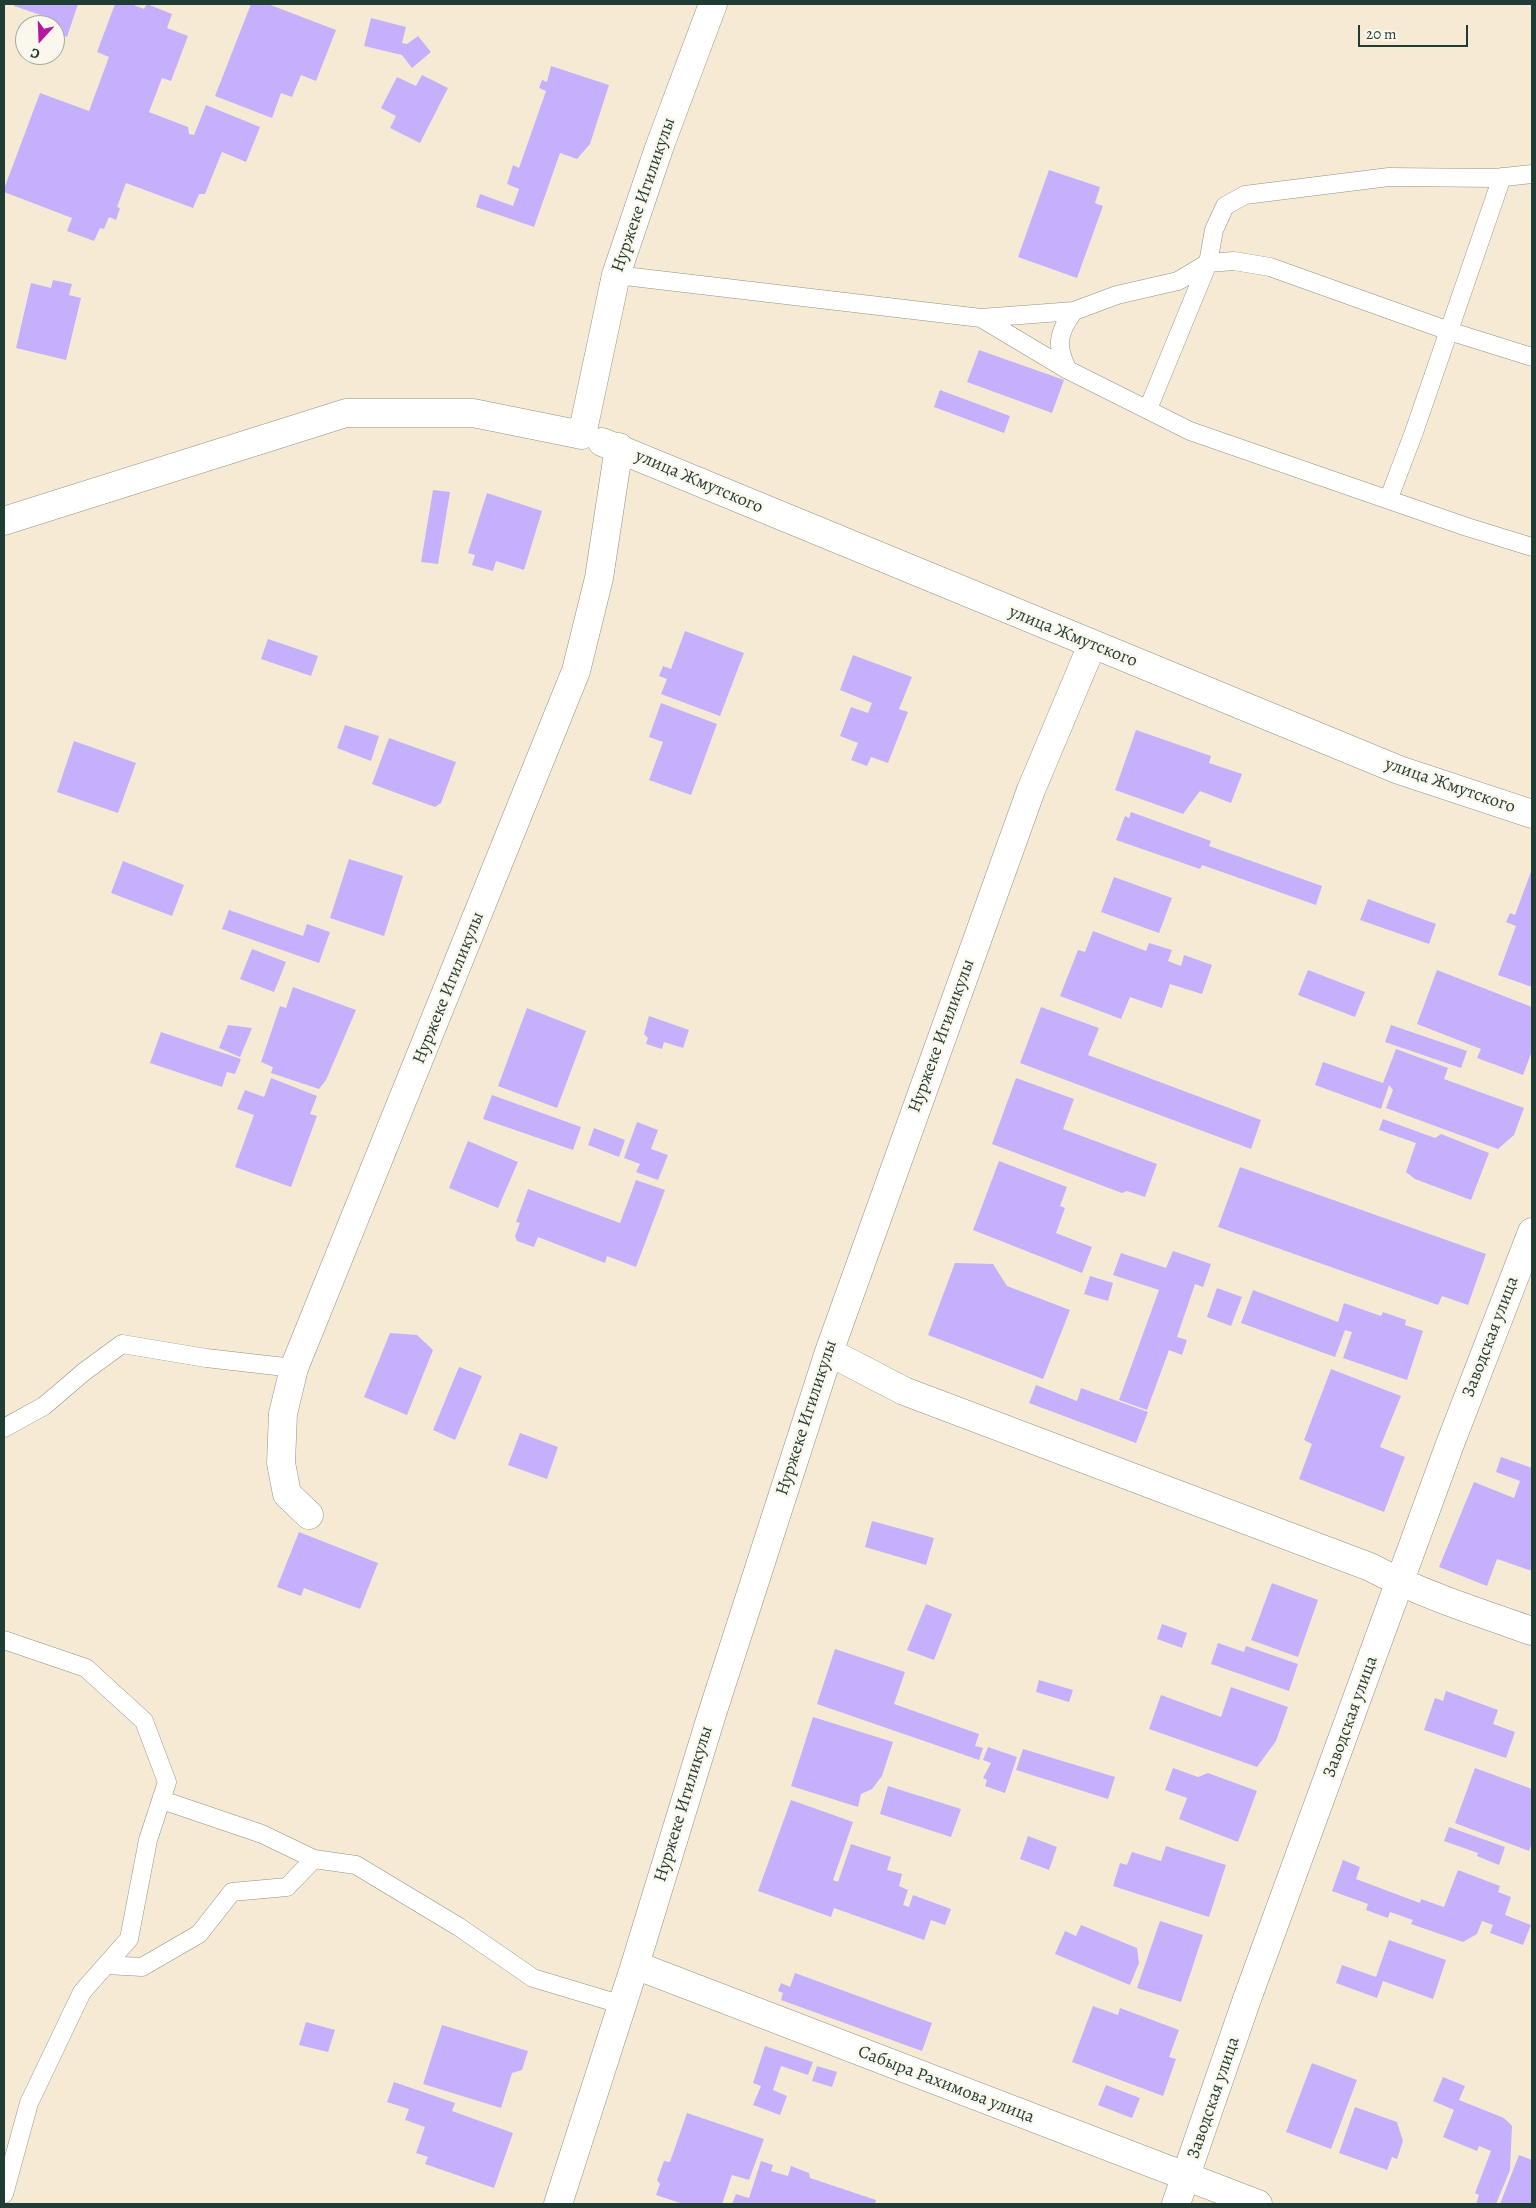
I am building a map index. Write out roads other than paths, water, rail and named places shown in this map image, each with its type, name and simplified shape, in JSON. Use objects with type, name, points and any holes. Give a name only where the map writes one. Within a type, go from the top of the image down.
[{"type":"street","name":"Нуржеке Игиликулы","points":[[582,435],[616,275],[659,148],[714,4]]},
{"type":"street","name":"улица Жмутского","points":[[4,520],[346,413],[473,413],[582,435],[619,447],[669,470],[1092,645],[1400,770],[1532,814]]},
{"type":"street","name":"Нуржеке Игиликулы","points":[[309,1515],[287,1494],[281,1463],[283,1414],[294,1368],[576,671],[600,578],[619,447]]},
{"type":"street","name":"Нуржеке Игиликулы","points":[[558,2204],[623,2005],[710,1717],[829,1352],[1031,790],[1092,645]]},
{"type":"street","name":"Заводская улица","points":[[1176,2204],[1187,2177],[1247,1999],[1399,1583],[1532,1232]]},
{"type":"street","points":[[829,1352],[904,1391],[1370,1568],[1399,1583],[1532,1631]]},
{"type":"street","name":"Сабыра Рахимова улица","points":[[635,1966],[1258,2204]]},
{"type":"lane","points":[[1148,409],[1208,263],[1214,230],[1225,206],[1245,195],[1390,177],[1502,177],[1532,174]]},
{"type":"lane","points":[[1389,498],[1502,177]]},
{"type":"lane","points":[[616,275],[982,318],[1074,310],[1117,296],[1178,281],[1208,263],[1234,261],[1270,267],[1449,331],[1532,357]]},
{"type":"lane","points":[[1068,370],[1063,360],[1059,340],[1065,323],[1074,310]]},
{"type":"lane","points":[[982,318],[1068,370],[1190,431],[1389,498],[1467,527],[1532,547]]},
{"type":"lane","points":[[4,1428],[44,1406],[85,1371],[122,1344],[206,1358],[294,1368]]},
{"type":"lane","points":[[4,1640],[86,1668],[144,1721],[167,1782],[148,1840],[129,1939],[82,1992],[30,2103],[4,2194]]},
{"type":"lane","points":[[162,1800],[262,1834],[314,1859],[356,1864],[459,1927],[533,1978],[623,2005]]},
{"type":"lane","points":[[106,1965],[142,1966],[199,1934],[232,1892],[287,1887],[314,1859]]}]
